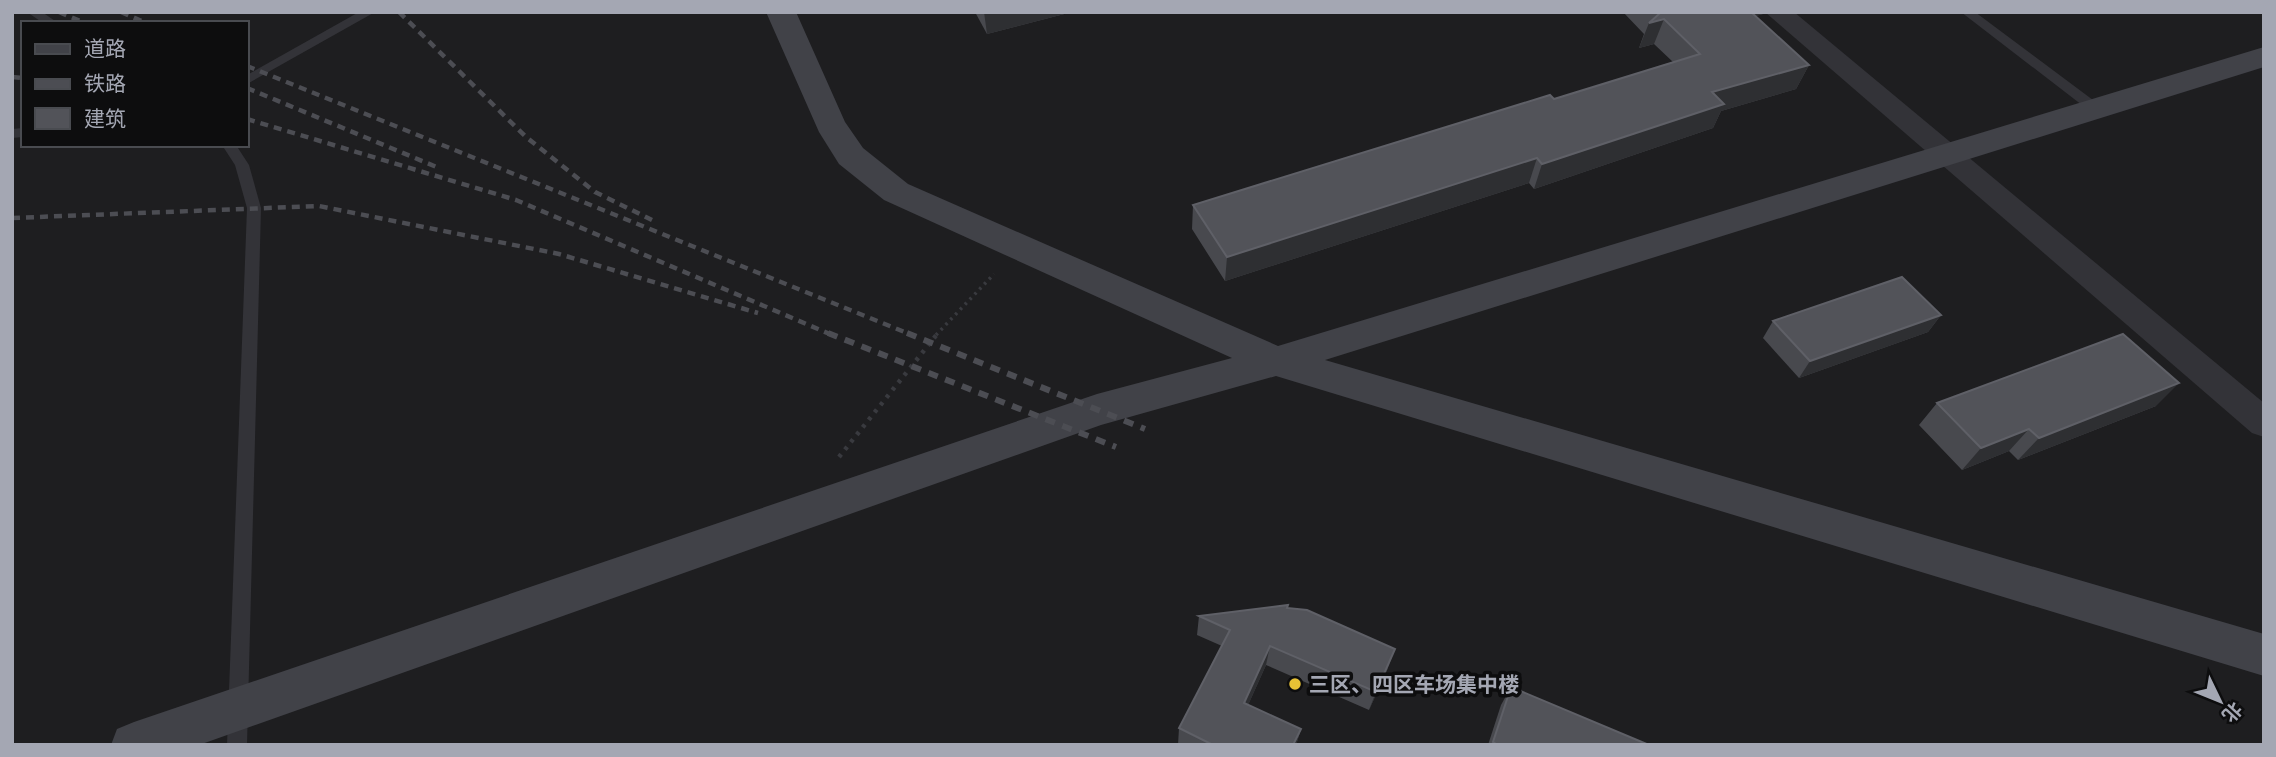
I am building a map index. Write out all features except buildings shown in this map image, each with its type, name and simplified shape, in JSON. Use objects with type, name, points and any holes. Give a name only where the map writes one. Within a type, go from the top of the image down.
[{"type":"street","points":[[781,12],[830,124],[851,156],[896,192],[1276,361],[2264,654]]},
{"type":"street","points":[[1778,12],[1946,157],[2264,423]]},
{"type":"street","points":[[134,745],[237,728],[1097,410],[1276,361],[2264,57]]},
{"type":"lane","points":[[33,12],[49,21]]},
{"type":"lane","points":[[248,79],[369,12]]},
{"type":"lane","points":[[1966,12],[2096,109]]},
{"type":"lane","points":[[230,147],[243,165],[254,208],[237,728]]},
{"type":"path","points":[[834,463],[929,342],[1018,248]]},
{"type":"shaded area","points":[[12,12],[2264,12],[2264,745],[12,745]]},
{"type":"railway","points":[[59,12],[80,21]]},
{"type":"railway","points":[[121,12],[141,21]]},
{"type":"railway","points":[[399,12],[526,137],[595,192],[652,220]]},
{"type":"railway","points":[[248,66],[912,335]]},
{"type":"railway","points":[[12,77],[21,78]]},
{"type":"railway","points":[[248,88],[439,168]]},
{"type":"railway","points":[[248,119],[516,200],[832,335]]},
{"type":"railway","points":[[12,218],[319,206],[559,254],[758,313]]},
{"type":"railway","points":[[828,333],[1116,447]]},
{"type":"railway","points":[[907,333],[1145,429]]},
{"type":"place","name":"三区、四区车场集中楼","points":[[1295,684]]}]
